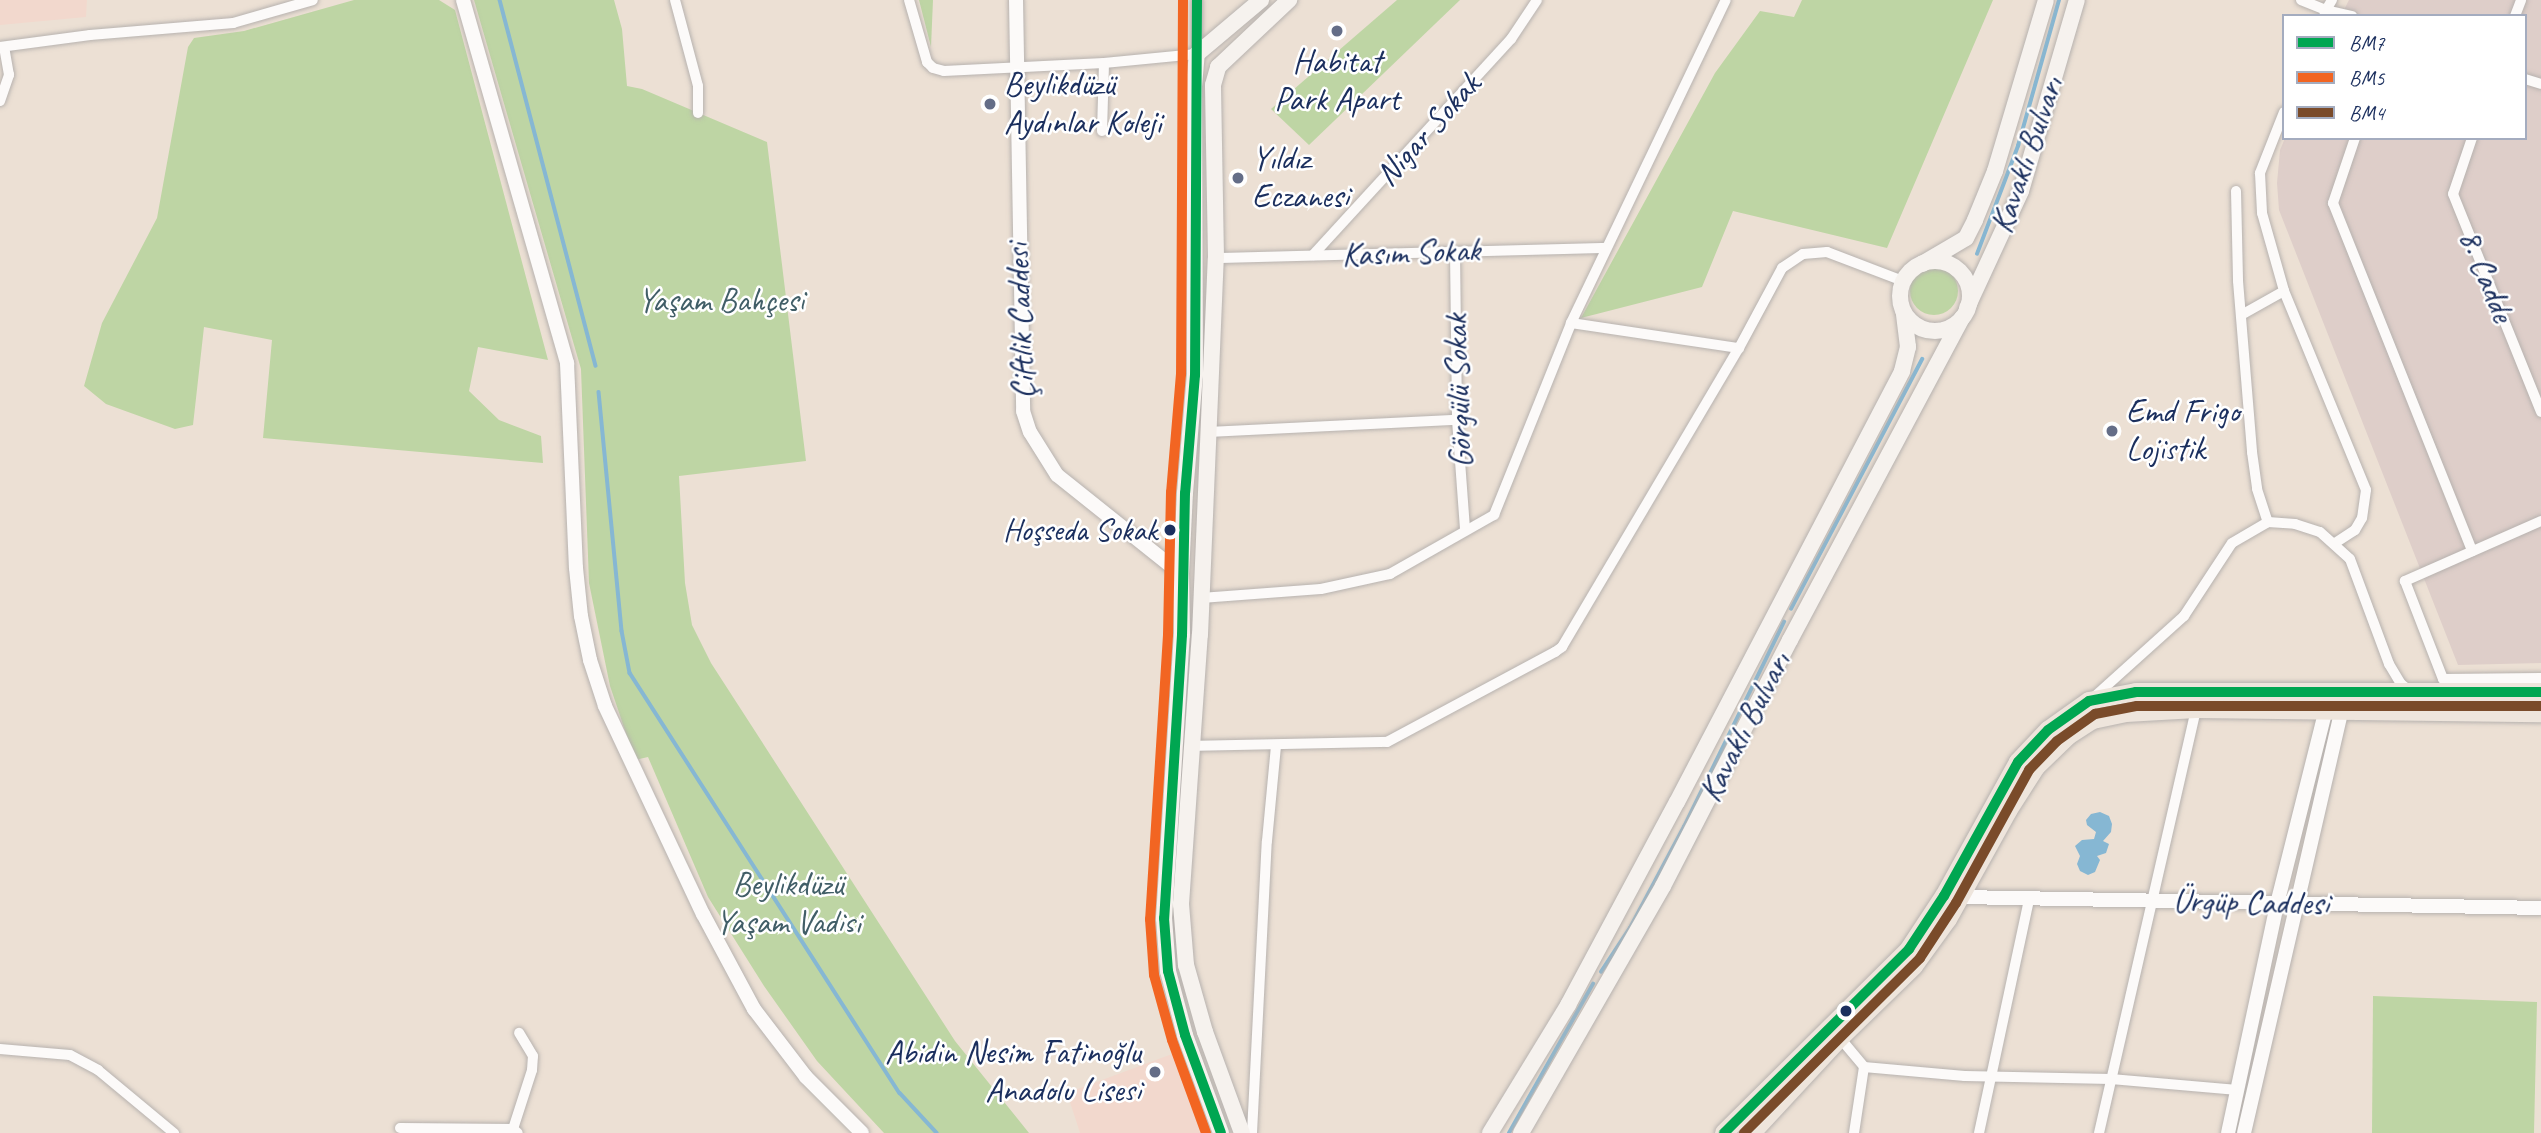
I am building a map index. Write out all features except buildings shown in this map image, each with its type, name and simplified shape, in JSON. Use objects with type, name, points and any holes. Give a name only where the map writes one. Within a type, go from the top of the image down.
[{"type":"main road","points":[[1221,1133],[1185,1035],[1168,971],[1165,931],[1182,598],[1181,573],[1195,375],[1194,86],[1197,54],[1261,0]]},
{"type":"main road","points":[[1242,1133],[1205,1032],[1186,965],[1181,904],[1201,598],[1216,258],[1213,85],[1218,67],[1289,0]]},
{"type":"main road","name":"Kavaklı Bulvarı","points":[[1490,1133],[1568,1005],[1902,371],[1908,347],[1900,302],[1903,281],[1912,270],[1966,238],[1995,171],[2046,0]]},
{"type":"main road","name":"Kavaklı Bulvarı","points":[[1521,1133],[1663,886],[1790,640],[1965,313],[2021,191],[2077,0]]},
{"type":"main road","points":[[1904,313],[1912,322],[1932,331],[1954,325],[1965,313],[1968,286],[1955,268],[1945,262],[1922,264]]},
{"type":"main road","points":[[1182,598],[1201,598]]},
{"type":"main road","points":[[1724,1133],[1909,949],[1944,896],[2018,762],[2048,730],[2089,701],[2136,692],[2541,692]]},
{"type":"main road","points":[[1752,1133],[1934,942],[2036,767],[2068,736],[2093,720],[2126,713],[2196,709],[2333,713],[2541,713]]},
{"type":"street","points":[[0,101],[9,75],[2,47],[90,34],[233,23],[313,0]]},
{"type":"street","points":[[463,0],[567,363],[576,568],[590,660],[605,706],[703,914],[754,1009],[806,1077],[862,1133]]},
{"type":"street","points":[[675,0],[698,86],[698,113]]},
{"type":"street","points":[[909,0],[927,62],[933,68],[944,71],[1015,69],[1197,54],[1218,67]]},
{"type":"street","name":"Çiftlik Caddesi","points":[[1016,0],[1021,398],[1030,432],[1057,475],[1181,573]]},
{"type":"street","points":[[1197,0],[1197,54]]},
{"type":"street","name":"Nigar Sokak","points":[[1313,256],[1511,39],[1537,0]]},
{"type":"street","points":[[1201,598],[1321,589],[1390,574],[1494,515],[1571,323],[1727,0]]},
{"type":"street","points":[[2301,0],[2345,14]]},
{"type":"street","points":[[1102,131],[1104,63]]},
{"type":"street","points":[[2282,117],[2260,173],[2262,213],[2284,291],[2367,490],[2362,518],[2355,530],[2335,543]]},
{"type":"street","points":[[2354,140],[2333,203],[2472,551]]},
{"type":"street","name":"8. Cadde","points":[[2471,140],[2453,194],[2541,412]]},
{"type":"street","points":[[2236,191],[2237,253],[2252,452],[2257,489],[2268,522]]},
{"type":"street","name":"Kasım Sokak","points":[[1216,258],[1606,248]]},
{"type":"street","name":"Görgülü Sokak","points":[[1455,252],[1457,420],[1465,530]]},
{"type":"street","points":[[1192,746],[1387,742],[1555,653],[1562,647],[1740,348],[1782,268],[1803,254],[1827,252],[1903,281]]},
{"type":"street","points":[[2243,314],[2284,291]]},
{"type":"street","points":[[1571,323],[1740,348]]},
{"type":"street","points":[[1208,432],[1457,420]]},
{"type":"street","points":[[2541,521],[2405,581],[2443,679],[2541,678]]},
{"type":"street","points":[[2089,701],[2184,616],[2232,543],[2268,522],[2295,524],[2320,532],[2350,559],[2389,664],[2400,684],[2413,693]]},
{"type":"street","points":[[2099,1133],[2196,709]]},
{"type":"street","points":[[2228,1133],[2277,904],[2333,713]]},
{"type":"street","points":[[2244,1133],[2295,904],[2333,713]]},
{"type":"street","points":[[1252,1133],[1267,841],[1276,746]]},
{"type":"street","name":"Ürgüp Caddesi","points":[[1960,897],[2541,908]]},
{"type":"street","points":[[1979,1133],[2029,899]]},
{"type":"street","points":[[511,1130],[532,1070],[533,1056],[519,1033]]},
{"type":"street","points":[[1840,1038],[1864,1068],[1854,1133]]},
{"type":"street","points":[[0,1049],[70,1055],[98,1070],[174,1133]]},
{"type":"street","points":[[1864,1068],[1992,1076],[2110,1079],[2238,1090]]},
{"type":"street","points":[[400,1128],[511,1130]]},
{"type":"street","points":[[491,1133],[511,1130]]},
{"type":"shaded area","points":[[0,0],[87,0],[86,17],[0,25]]},
{"type":"shaded area","points":[[2349,0],[2541,0],[2541,663],[2458,665],[2279,210],[2277,183],[2280,150],[2284,140],[2527,140],[2527,14],[2342,14]]},
{"type":"shaded area","name":"Abidin Nesim Fatinoğlu Anadolu Lisesi","points":[[1180,1051],[1209,1133],[1080,1133],[1067,1093]]},
{"type":"green space","points":[[354,0],[439,0],[455,10],[548,360],[478,347],[469,391],[499,420],[541,436],[543,463],[263,438],[272,340],[204,327],[193,425],[175,429],[106,404],[84,386],[102,323],[157,218],[188,47],[194,38],[244,31]]},
{"type":"green space","name":"Beylikdüzü Yaşam Vadisi","points":[[474,0],[614,0],[622,29],[627,86],[642,89],[767,142],[806,461],[679,476],[685,583],[692,625],[711,663],[955,1041],[1029,1133],[884,1133],[817,1061],[764,986],[708,897],[648,757],[635,760],[610,686],[589,583],[581,369]]},
{"type":"green space","points":[[919,0],[933,0],[931,47]]},
{"type":"green space","points":[[1397,0],[1460,0],[1309,145],[1271,109]]},
{"type":"green space","points":[[1802,0],[1993,0],[1887,248],[1733,211],[1702,287],[1581,318],[1715,73],[1760,11],[1794,17]]},
{"type":"green space","points":[[1934,267],[1951,274],[1958,291],[1951,308],[1934,315],[1917,308],[1910,291],[1917,274]]},
{"type":"green space","points":[[2373,996],[2537,1002],[2534,1133],[2372,1133]]},
{"type":"water","points":[[2100,812],[2109,816],[2112,824],[2111,832],[2103,841],[2109,844],[2106,853],[2097,856],[2100,860],[2095,872],[2088,875],[2080,871],[2077,864],[2080,856],[2075,846],[2082,840],[2094,839],[2096,832],[2087,825],[2086,820],[2091,814]]},
{"type":"waterway","points":[[500,0],[596,366]]},
{"type":"waterway","points":[[1977,254],[2018,146],[2059,0]]},
{"type":"waterway","points":[[1791,609],[1922,359]]},
{"type":"waterway","points":[[599,392],[622,631],[630,673],[900,1093],[937,1133]]},
{"type":"waterway","points":[[1601,972],[1630,928],[1684,827],[1784,622]]},
{"type":"waterway","points":[[1509,1133],[1593,984]]},
{"type":"transit line","name":"BM5","points":[[1183,0],[1181,374],[1171,492],[1168,635],[1150,919],[1154,975],[1172,1040],[1206,1133]]},
{"type":"transit line","name":"BM7","points":[[1197,0],[1195,375],[1185,493],[1182,635],[1164,918],[1168,971],[1185,1035],[1221,1133]]},
{"type":"transit line","name":"BM7","points":[[1724,1133],[1909,949],[1944,896],[2018,762],[2048,730],[2089,701],[2136,692],[2541,692]]},
{"type":"transit line","name":"BM4","points":[[1744,1133],[1920,958],[1956,903],[2029,770],[2057,741],[2095,714],[2137,706],[2541,706]]},
{"type":"place","name":"Habitat Park Apart","points":[[1337,31]]},
{"type":"place","name":"Beylikdüzü Aydınlar Koleji","points":[[990,104]]},
{"type":"place","name":"Yıldız Eczanesi","points":[[1238,178]]},
{"type":"place","name":"Emd Frigo Lojistik","points":[[2112,431]]},
{"type":"place","name":"Hoşseda Sokak","points":[[1170,530]]},
{"type":"place","name":"Abidin Nesim Fatinoğlu Anadolu Lisesi","points":[[1155,1072]]},
{"type":"park label","name":"Yaşam Bahçesi","points":[[721,301]]}]
